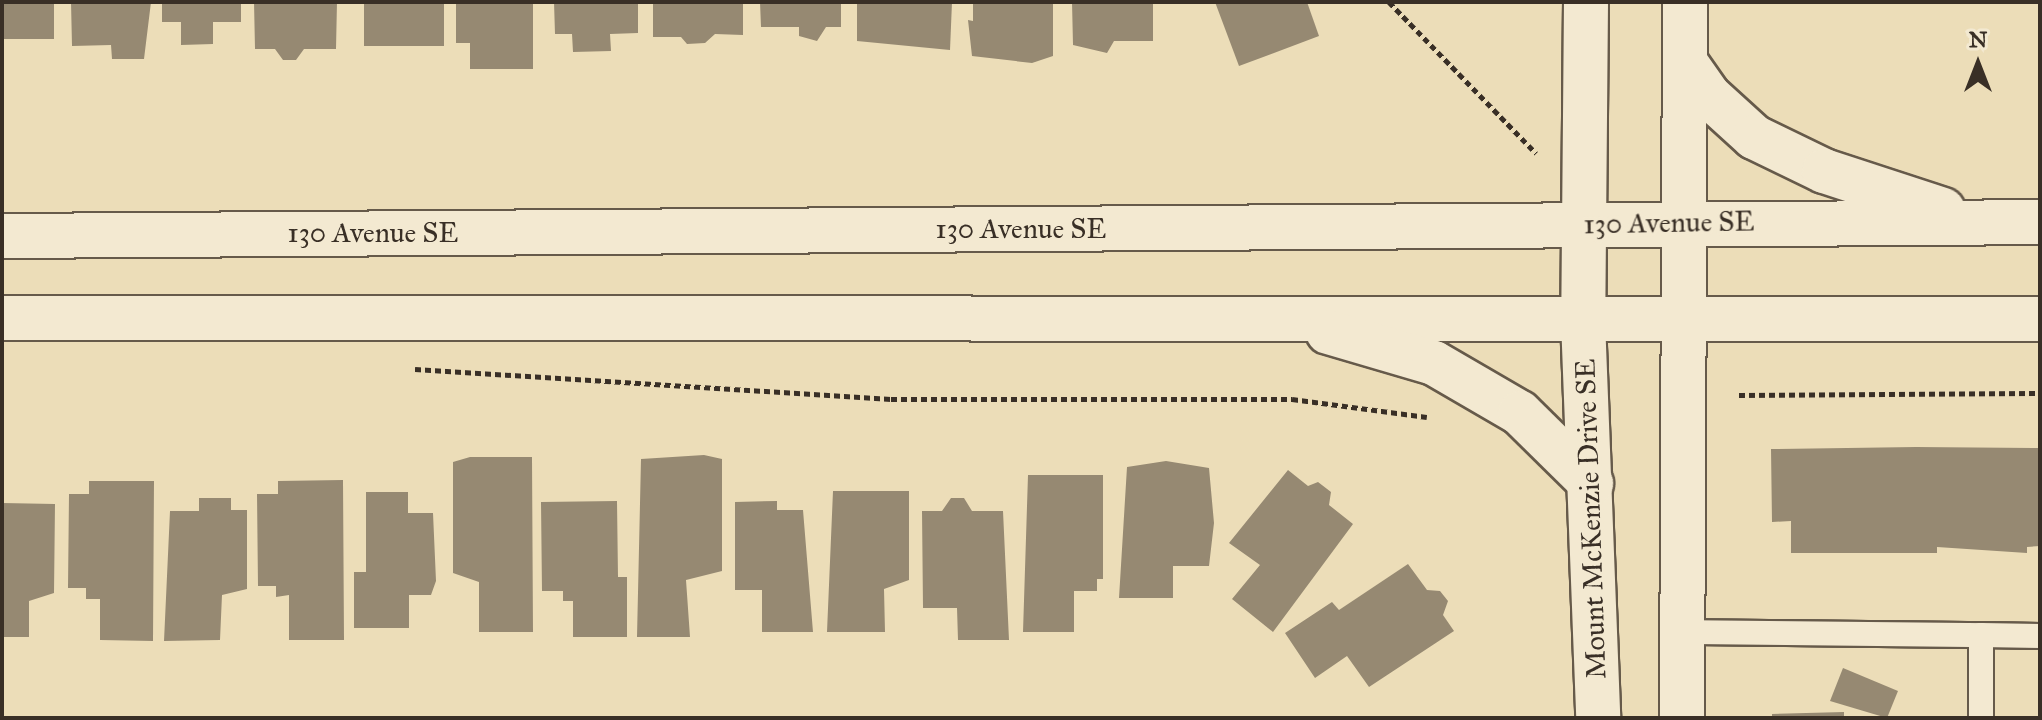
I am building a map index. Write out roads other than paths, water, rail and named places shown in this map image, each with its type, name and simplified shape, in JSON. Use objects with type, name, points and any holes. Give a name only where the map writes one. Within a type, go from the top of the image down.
[{"type":"street","name":"Mount McKenzie Drive SE","points":[[1586,2],[1581,225],[1598,718]]},
{"type":"street","points":[[1682,718],[1685,2]]},
{"type":"street","points":[[1685,62],[1709,96],[1754,137],[1824,171],[1981,222]]},
{"type":"street","name":"130 Avenue SE","points":[[2,236],[1684,222],[2040,222]]},
{"type":"street","points":[[1276,317],[1434,363],[1520,413],[1591,483]]},
{"type":"street","points":[[2,318],[2040,319]]},
{"type":"lane","points":[[1682,632],[2040,636]]},
{"type":"lane","points":[[1981,635],[1981,718]]}]
